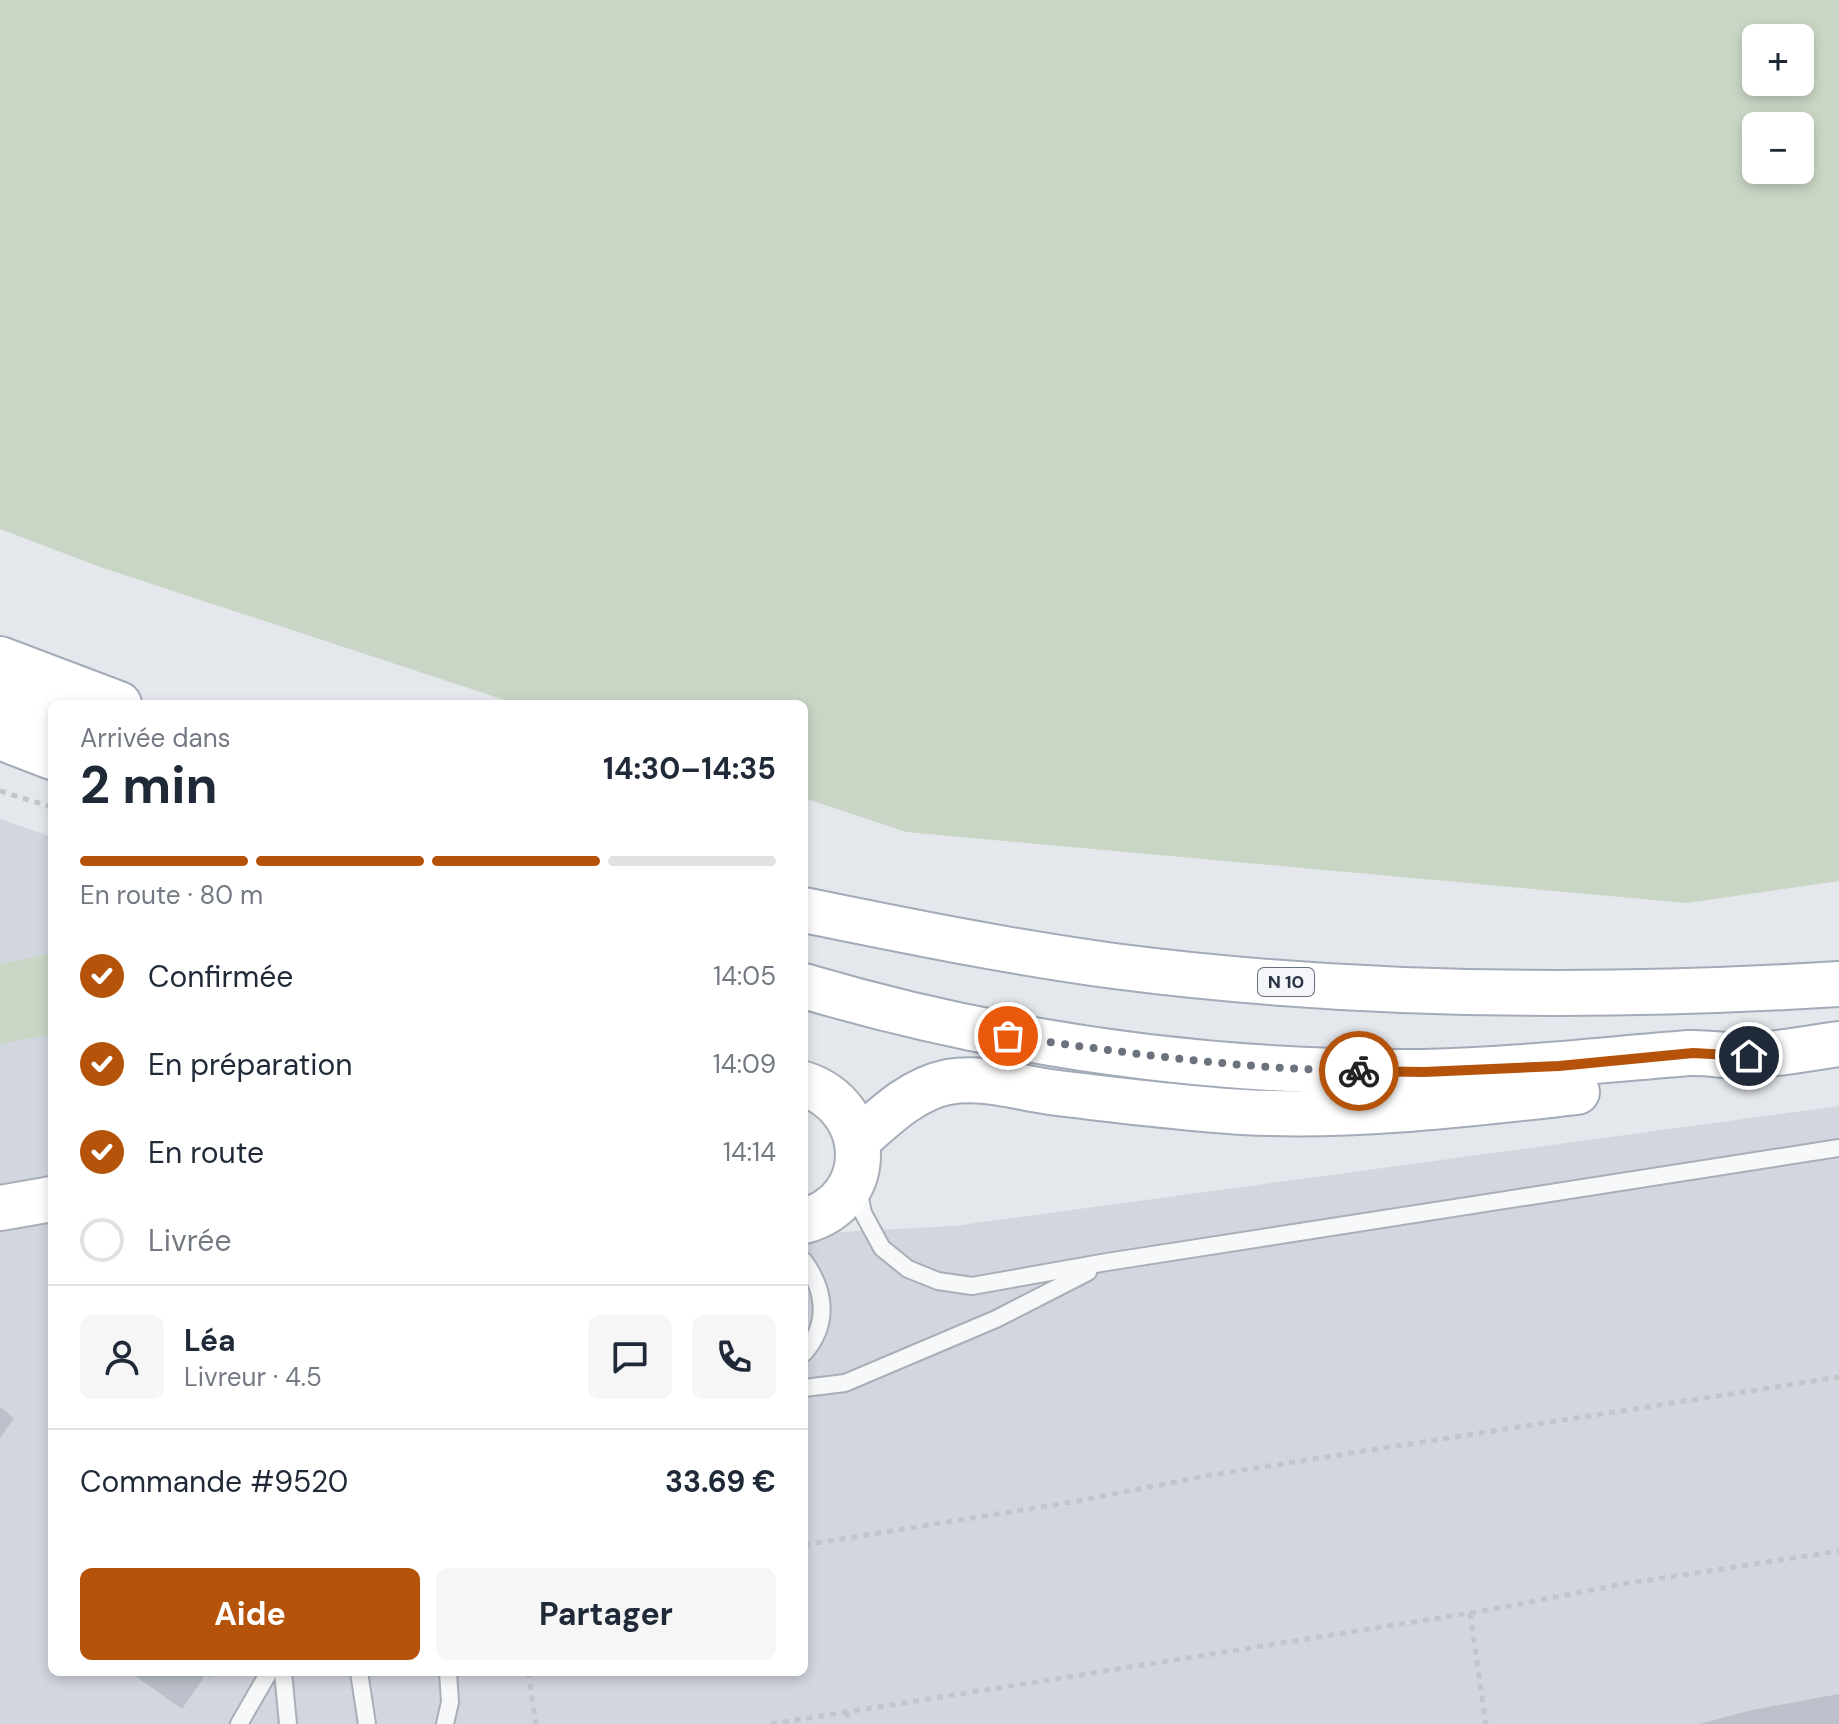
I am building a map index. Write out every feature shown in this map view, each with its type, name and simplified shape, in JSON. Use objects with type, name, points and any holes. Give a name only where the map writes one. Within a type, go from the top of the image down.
[{"type":"main road","points":[[0,659],[108,700]]},
{"type":"main road","points":[[0,697],[48,715]]},
{"type":"main road","points":[[0,737],[48,755]]},
{"type":"main road","name":"N 10","points":[[808,911],[899,930],[1113,966],[1250,980],[1487,993],[1623,993],[1839,984]]},
{"type":"main road","points":[[808,987],[875,1007],[1008,1036],[1145,1056],[1283,1070],[1424,1072],[1559,1066],[1693,1053],[1749,1056],[1839,1044]]},
{"type":"main road","points":[[808,1220],[833,1208],[846,1193],[856,1158],[887,1113],[947,1082],[992,1080],[1033,1090],[1161,1105],[1246,1112],[1315,1113],[1460,1105],[1649,1085],[1739,1072],[1749,1056]]},
{"type":"main road","points":[[808,1086],[838,1103],[851,1121],[856,1158]]},
{"type":"main road","points":[[0,1208],[48,1200]]},
{"type":"lane","points":[[856,1158],[863,1213],[882,1248],[908,1269],[938,1281],[972,1286],[1107,1262],[1839,1148]]},
{"type":"lane","points":[[808,1388],[845,1383],[996,1319],[1107,1262]]},
{"type":"lane","points":[[808,1266],[818,1280],[822,1300],[819,1325],[808,1346]]},
{"type":"lane","points":[[239,1724],[267,1676]]},
{"type":"lane","points":[[283,1676],[288,1724]]},
{"type":"lane","points":[[360,1676],[367,1724]]},
{"type":"lane","points":[[445,1724],[450,1702],[448,1676]]},
{"type":"path","points":[[0,791],[48,806]]},
{"type":"path","points":[[808,1544],[1078,1501],[1211,1475],[1839,1377]]},
{"type":"path","points":[[771,1724],[1839,1551]]},
{"type":"path","points":[[1470,1613],[1486,1724]]},
{"type":"path","points":[[529,1676],[536,1724]]},
{"type":"path","points":[[847,1712],[849,1724]]},
{"type":"shaded area","points":[[0,819],[48,836],[48,1676],[808,1676],[808,1234],[954,1226],[1839,1106],[1839,1724],[0,1724]]},
{"type":"green space","points":[[0,0],[1839,0],[1839,881],[1687,903],[906,832],[808,799],[808,700],[505,700],[103,568],[0,529]]},
{"type":"green space","points":[[48,954],[48,1035],[0,1044],[0,964]]},
{"type":"building","points":[[0,1407],[14,1418],[0,1438]]},
{"type":"building","points":[[136,1676],[205,1676],[182,1709]]},
{"type":"building","points":[[1839,1694],[1839,1724],[1699,1724],[1752,1710]]},
{"type":"way so far","points":[[1008,1036],[1172,1059],[1283,1070],[1359,1071]]},
{"type":"route","points":[[1359,1071],[1424,1072],[1559,1066],[1693,1053],[1749,1056]]}]
